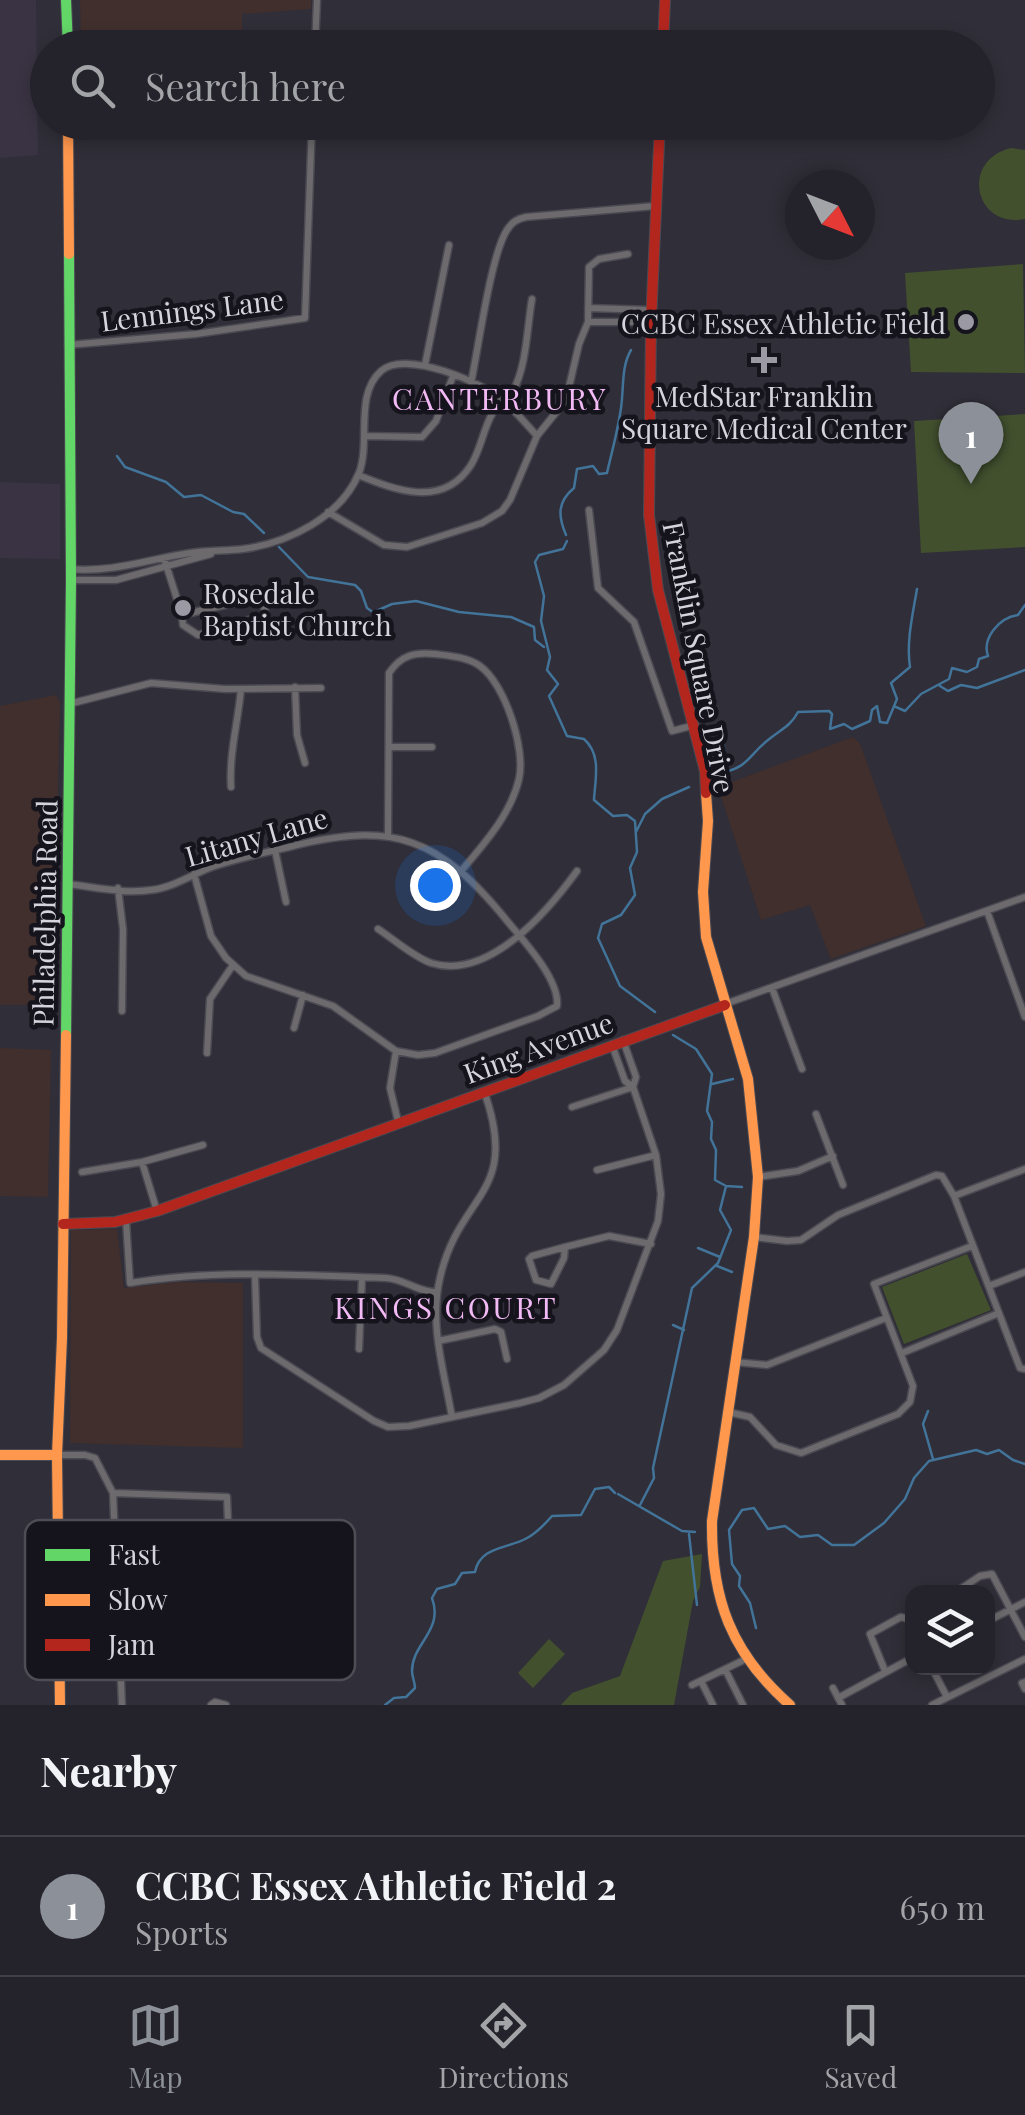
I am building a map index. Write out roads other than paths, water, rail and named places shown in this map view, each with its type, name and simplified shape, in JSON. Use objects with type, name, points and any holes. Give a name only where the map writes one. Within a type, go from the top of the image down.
[{"type":"street","points":[[66,0],[67,30]]},
{"type":"street","points":[[316,30],[317,0]]},
{"type":"street","points":[[664,30],[665,0]]},
{"type":"street","name":"Philadelphia Road","points":[[57,1520],[69,704],[68,140]]},
{"type":"street","name":"Lennings Lane","points":[[68,344],[196,334],[305,318],[311,140]]},
{"type":"street","name":"Franklin Square Drive","points":[[659,140],[651,316],[651,539],[665,619],[705,772],[708,806],[704,916],[712,966],[750,1090],[758,1177],[754,1237],[712,1521],[712,1561],[721,1608],[746,1659],[790,1705]]},
{"type":"street","points":[[471,383],[497,257],[513,222],[526,217],[655,206]]},
{"type":"street","points":[[425,365],[449,245]]},
{"type":"street","points":[[328,512],[374,540],[392,546],[418,545],[482,523],[507,505],[537,436],[566,400],[578,344],[588,322],[589,267],[599,259],[628,254]]},
{"type":"street","points":[[358,475],[404,493],[421,493],[455,482],[470,467],[492,414],[516,384],[532,298]]},
{"type":"street","points":[[588,308],[651,316]]},
{"type":"street","points":[[588,322],[651,316]]},
{"type":"street","points":[[70,575],[164,558],[246,549],[312,526],[358,475],[366,404],[373,380],[392,364],[404,361],[425,365],[471,383],[505,402],[537,436]]},
{"type":"street","points":[[364,436],[422,437],[436,421],[453,376]]},
{"type":"street","points":[[589,510],[598,588],[634,622],[672,730],[695,725]]},
{"type":"street","points":[[70,575],[116,580],[222,550]]},
{"type":"street","points":[[164,558],[184,628],[198,635],[266,612],[262,601],[254,598],[182,616]]},
{"type":"street","points":[[388,835],[390,673],[402,658],[421,652],[458,657],[476,664],[495,682],[517,736],[521,765],[519,780],[495,828],[462,870]]},
{"type":"street","points":[[69,704],[151,683],[321,688]]},
{"type":"street","points":[[295,687],[297,735],[305,762]]},
{"type":"street","points":[[231,787],[230,752],[241,688]]},
{"type":"street","points":[[388,747],[432,747]]},
{"type":"street","name":"Litany Lane","points":[[67,884],[155,890],[194,874],[346,834],[388,835],[431,851],[462,870],[519,936],[550,979],[557,1006],[435,1053],[396,1051]]},
{"type":"street","points":[[276,850],[286,902]]},
{"type":"street","points":[[378,929],[416,956],[441,965],[481,958],[519,936],[553,903],[577,871]]},
{"type":"street","points":[[194,874],[211,936],[232,965],[260,983],[341,1010],[396,1051],[390,1088],[398,1122]]},
{"type":"street","points":[[118,888],[123,929],[122,1011]]},
{"type":"street","name":"King Avenue","points":[[63,1224],[126,1220],[157,1211],[1025,897]]},
{"type":"street","points":[[988,910],[1025,1016]]},
{"type":"street","points":[[207,1053],[210,999],[232,965]]},
{"type":"street","points":[[772,988],[802,1069]]},
{"type":"street","points":[[294,1028],[303,995]]},
{"type":"street","points":[[254,1276],[258,1337],[266,1353],[380,1424],[400,1427],[539,1398],[564,1385],[597,1357],[617,1330],[651,1244],[661,1194],[656,1154],[633,1087],[636,1078],[617,1042]]},
{"type":"street","points":[[572,1107],[633,1087]]},
{"type":"street","points":[[452,1416],[438,1341],[437,1292],[448,1250],[490,1180],[496,1162],[497,1132],[483,1090]]},
{"type":"street","points":[[816,1114],[844,1184]]},
{"type":"street","points":[[82,1172],[142,1162],[203,1145]]},
{"type":"street","points":[[597,1170],[656,1154]]},
{"type":"street","points":[[758,1177],[798,1171],[832,1156]]},
{"type":"street","points":[[142,1162],[157,1211]]},
{"type":"street","points":[[954,1196],[1025,1169]]},
{"type":"street","points":[[754,1237],[801,1240],[838,1215],[936,1175],[946,1180],[954,1196],[1020,1368],[1025,1369]]},
{"type":"street","points":[[126,1220],[130,1283],[195,1274],[399,1279],[426,1292],[437,1292]]},
{"type":"street","points":[[565,1247],[551,1284],[536,1280],[530,1263],[532,1256],[565,1247],[609,1236],[651,1244]]},
{"type":"street","points":[[728,1412],[750,1417],[776,1445],[808,1452],[903,1411],[912,1398],[914,1386],[874,1284],[972,1246]]},
{"type":"street","points":[[989,1286],[1025,1272]]},
{"type":"street","points":[[359,1349],[362,1278]]},
{"type":"street","points":[[902,1353],[1000,1313]]},
{"type":"street","points":[[735,1362],[767,1366],[886,1318]]},
{"type":"street","points":[[438,1341],[495,1330],[501,1332],[506,1360]]},
{"type":"street","points":[[0,1455],[95,1458],[114,1492],[115,1520]]},
{"type":"street","points":[[114,1492],[227,1496],[229,1520]]},
{"type":"street","points":[[964,1585],[989,1573],[996,1578],[1025,1636]]},
{"type":"street","points":[[995,1617],[1025,1602]]},
{"type":"street","points":[[885,1672],[870,1634],[905,1618]]},
{"type":"street","points":[[692,1685],[746,1659]]},
{"type":"street","points":[[932,1705],[1025,1659]]},
{"type":"street","points":[[832,1688],[840,1702],[905,1662]]},
{"type":"street","points":[[725,1669],[743,1705]]},
{"type":"street","points":[[936,1675],[948,1698]]},
{"type":"street","name":"Philadelphia Road","points":[[60,1680],[60,1705]]},
{"type":"street","points":[[121,1680],[122,1705]]},
{"type":"street","points":[[701,1681],[713,1705]]},
{"type":"street","points":[[212,1705],[226,1705]]},
{"type":"waterway","points":[[566,535],[561,510],[564,499],[574,488],[577,469],[593,466],[599,474],[607,473],[631,350]]},
{"type":"waterway","points":[[117,456],[125,467],[166,482],[184,497],[201,495],[244,514],[264,533]]},
{"type":"waterway","points":[[567,541],[563,549],[539,555],[535,562],[544,596],[541,621],[550,657],[547,670],[558,684],[549,696],[567,736],[584,739],[590,745],[596,768],[594,800],[613,816],[627,815],[635,821],[637,852],[630,868],[635,895],[621,915],[602,924],[598,938],[620,986],[655,1012]]},
{"type":"waterway","points":[[279,547],[308,577],[355,585],[367,608],[377,615]]},
{"type":"waterway","points":[[720,773],[742,765],[798,712],[829,711],[830,729],[844,724],[852,729],[870,721],[877,706],[880,722],[887,723],[897,699],[891,683],[910,667],[909,638],[917,589]]},
{"type":"waterway","points":[[374,612],[392,604],[416,601],[459,612],[511,617],[534,627],[535,640],[544,647]]},
{"type":"waterway","points":[[896,707],[905,711],[921,694],[949,679],[952,668],[967,672],[977,667],[979,659],[988,656],[987,643],[993,630],[1018,615],[1025,605]]},
{"type":"waterway","points":[[940,686],[948,691],[961,685],[977,688],[1025,670]]},
{"type":"waterway","points":[[717,733],[723,740],[727,770]]},
{"type":"waterway","points":[[636,832],[645,814],[662,799],[689,787]]},
{"type":"waterway","points":[[673,1035],[696,1049],[712,1074],[707,1111],[716,1150],[715,1180],[726,1186],[742,1187]]},
{"type":"waterway","points":[[712,1084],[733,1079]]},
{"type":"waterway","points":[[640,1505],[654,1478],[692,1288],[718,1263],[731,1230],[720,1210],[726,1186]]},
{"type":"waterway","points":[[698,1248],[720,1257]]},
{"type":"waterway","points":[[717,1266],[732,1272]]},
{"type":"waterway","points":[[673,1325],[684,1330]]},
{"type":"waterway","points":[[928,1411],[923,1424],[933,1459]]},
{"type":"waterway","points":[[756,1628],[750,1603],[739,1586],[740,1576],[732,1564],[729,1530],[742,1510],[754,1508],[768,1529],[785,1526],[800,1537],[818,1535],[832,1545],[854,1545],[884,1523],[929,1461],[976,1450],[987,1454],[999,1450],[1025,1464]]},
{"type":"waterway","points":[[385,1705],[394,1698],[406,1697],[415,1688],[413,1661],[431,1628],[435,1609],[432,1598],[437,1589],[455,1584],[462,1573],[475,1572],[483,1557],[531,1536],[552,1516],[581,1515],[595,1489],[609,1487],[615,1493]]},
{"type":"waterway","points":[[618,1494],[682,1531],[695,1532]]},
{"type":"waterway","points":[[689,1534],[697,1605]]},
{"type":"place","name":"CCBC Essex Athletic Field","points":[[966,322]]},
{"type":"place","name":"MedStar Franklin Square Medical Center","points":[[764,360]]},
{"type":"place","name":"CCBC Essex Athletic Field 2","points":[[971,484]]},
{"type":"place","name":"Rosedale Baptist Church","points":[[183,608]]},
{"type":"district","name":"CANTERBURY","points":[[500,398]]},
{"type":"district","name":"KINGS COURT","points":[[446,1307]]}]
